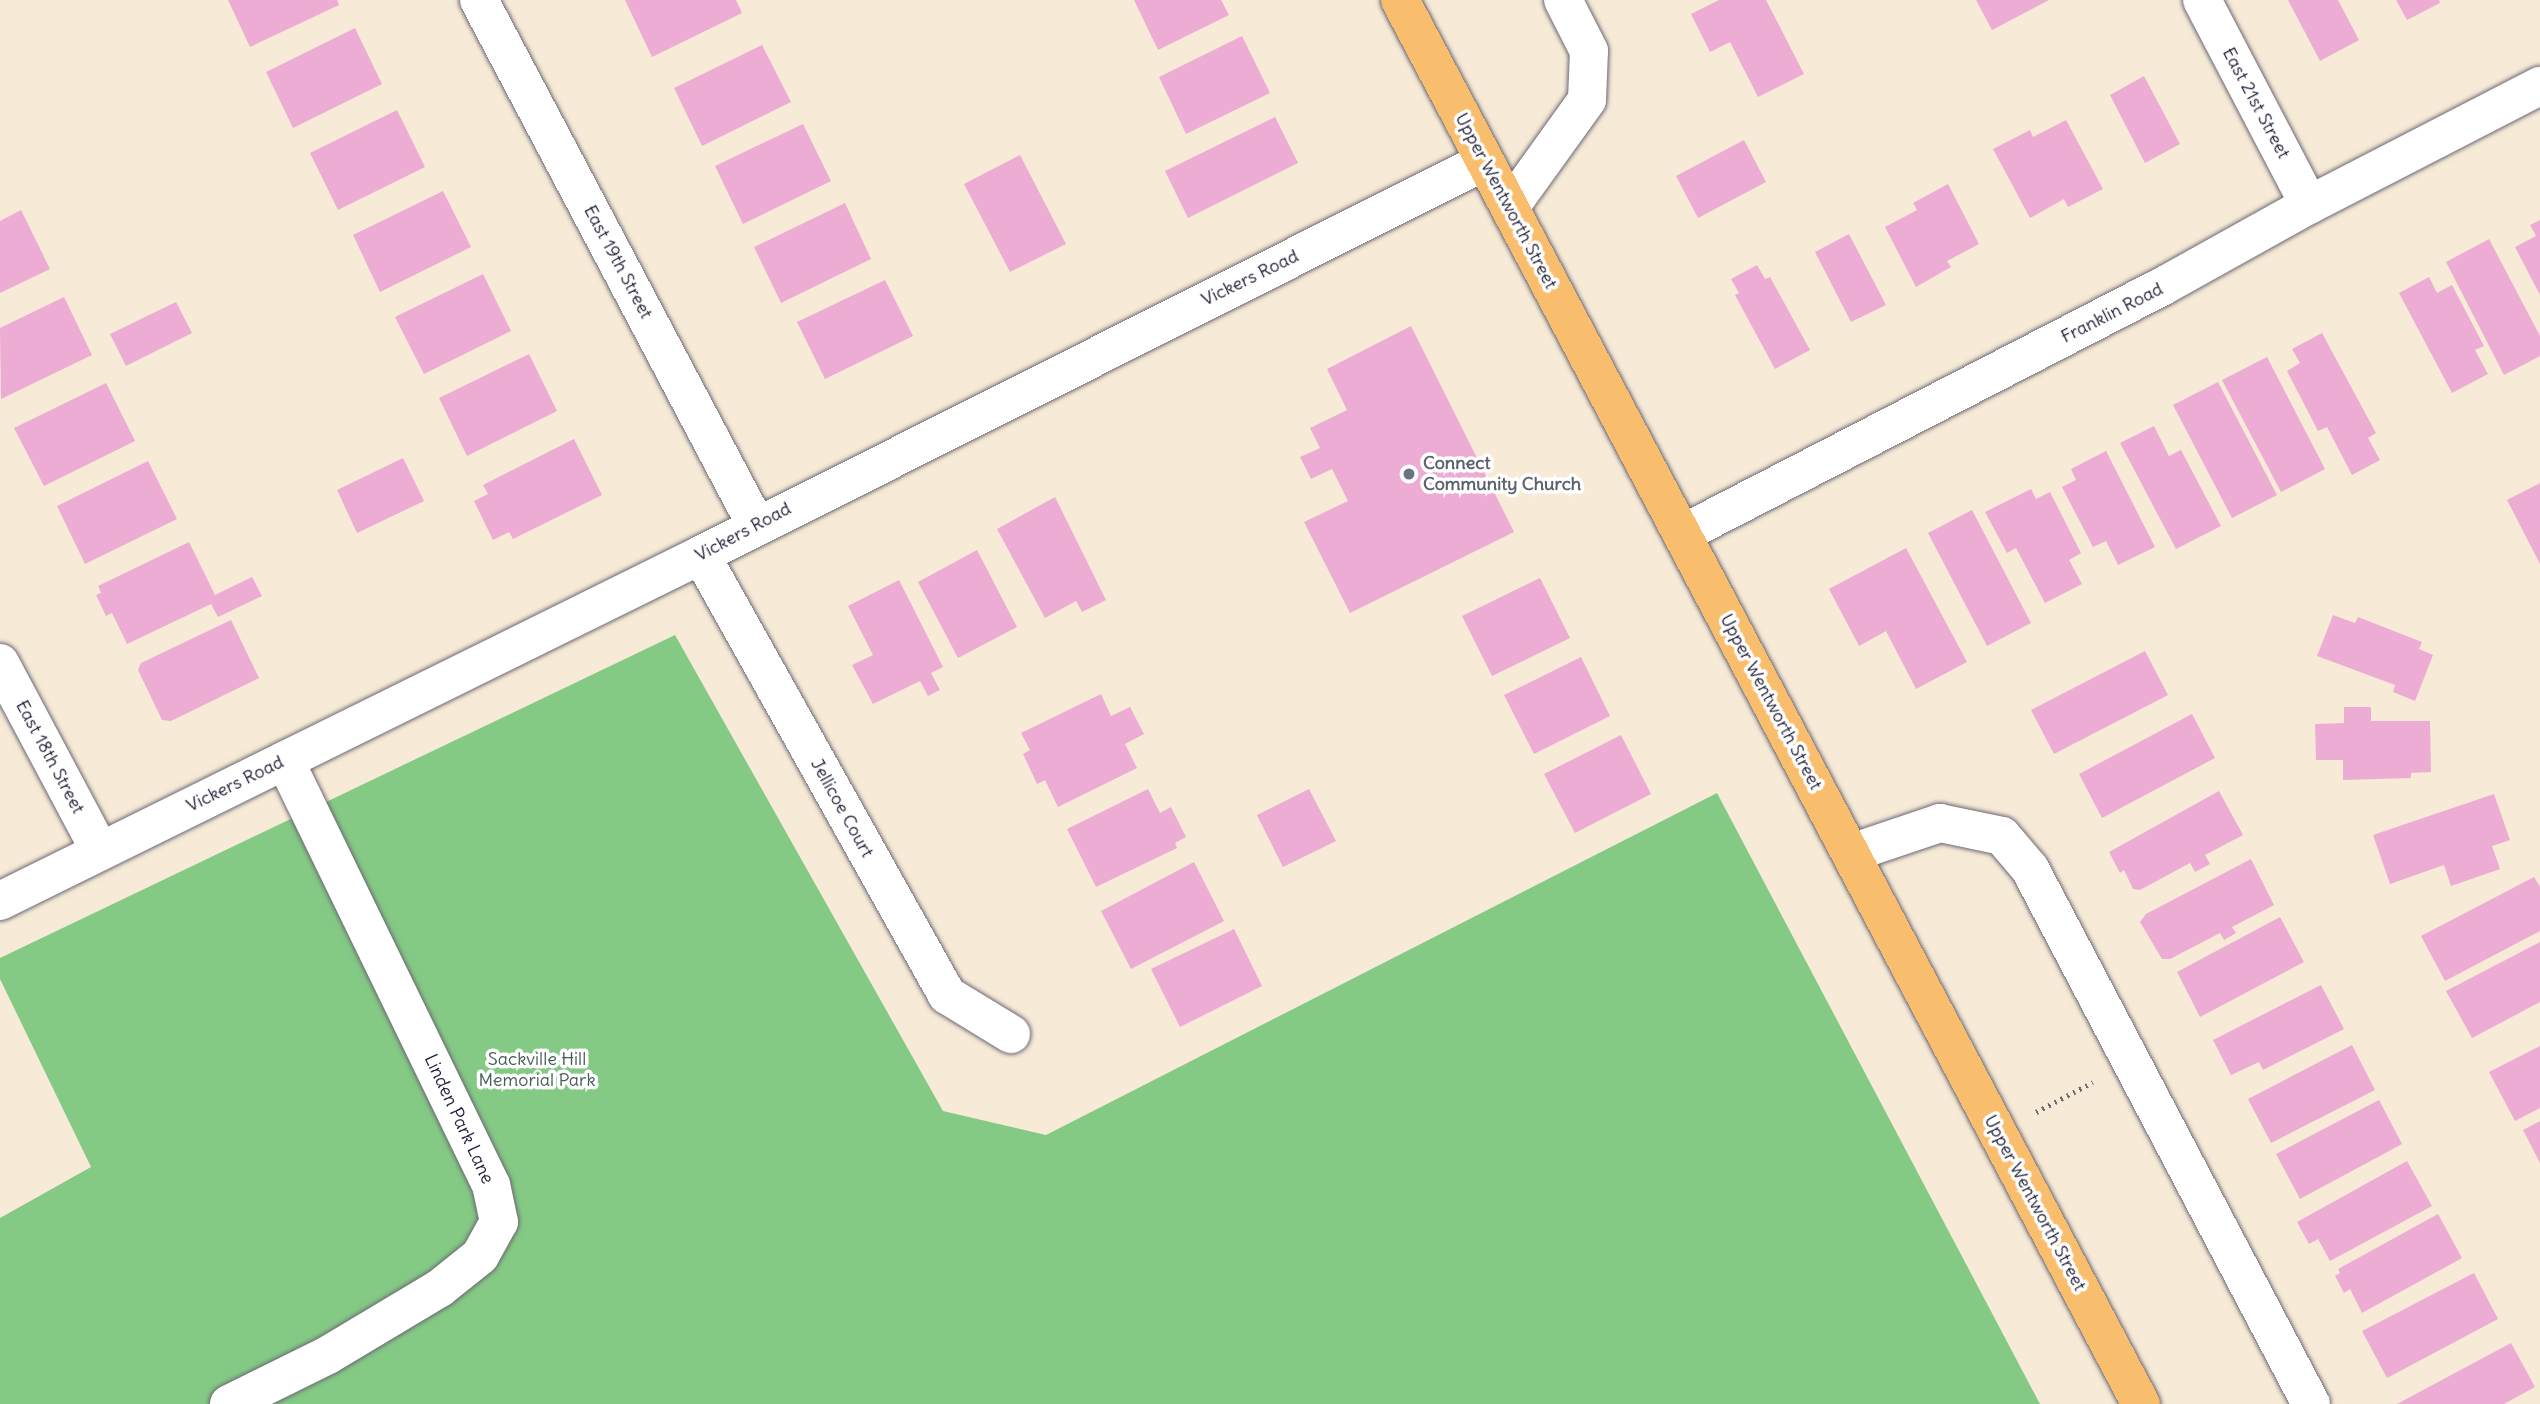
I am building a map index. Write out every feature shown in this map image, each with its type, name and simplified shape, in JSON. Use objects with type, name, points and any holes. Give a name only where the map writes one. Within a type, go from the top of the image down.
[{"type":"main road","name":"Upper Wentworth Street","points":[[1400,0],[2141,1404]]},
{"type":"street","name":"East 19th Street","points":[[479,0],[756,525]]},
{"type":"street","points":[[1510,207],[1587,100],[1589,51],[1563,0]]},
{"type":"street","name":"East 21st Street","points":[[2202,0],[2309,205]]},
{"type":"street","name":"Franklin Road","points":[[1682,534],[2165,285],[2309,205],[2540,86]]},
{"type":"street","name":"Vickers Road","points":[[0,901],[701,555],[756,525],[1485,161]]},
{"type":"street","name":"Jellicoe Court","points":[[701,555],[947,995],[1011,1034]]},
{"type":"street","name":"East 18th Street","points":[[0,663],[100,851]]},
{"type":"street","name":"Linden Park Lane","points":[[229,1404],[328,1355],[440,1288],[480,1256],[499,1222],[491,1185],[285,760]]},
{"type":"street","points":[[1851,853],[1940,823],[2002,836],[2030,869],[2311,1404]]},
{"type":"path","points":[[1998,1132],[2131,1063]]},
{"type":"green space","name":"Sackville Hill Memorial Park","points":[[675,635],[943,1111],[1046,1135],[1717,793],[2040,1404],[0,1404],[0,1218],[91,1167],[0,979],[0,958]]},
{"type":"building","points":[[228,0],[337,0],[339,5],[250,47]]},
{"type":"building","points":[[625,0],[736,0],[742,13],[652,57]]},
{"type":"building","points":[[1134,0],[1221,0],[1229,15],[1158,50]]},
{"type":"building","points":[[1719,0],[1766,0],[1804,74],[1758,97],[1730,42],[1710,52],[1691,14]]},
{"type":"building","points":[[1976,0],[2049,0],[1992,30]]},
{"type":"building","points":[[2288,0],[2338,0],[2359,40],[2320,61]]},
{"type":"building","points":[[2396,0],[2439,0],[2440,3],[2407,20]]},
{"type":"building","points":[[355,28],[382,84],[293,128],[266,72]]},
{"type":"building","points":[[1242,36],[1270,93],[1186,134],[1159,77]]},
{"type":"building","points":[[762,45],[791,102],[702,146],[674,88]]},
{"type":"building","points":[[2144,76],[2180,144],[2145,163],[2110,95]]},
{"type":"building","points":[[397,110],[425,167],[338,210],[310,153]]},
{"type":"building","points":[[1275,117],[1298,163],[1188,218],[1165,171]]},
{"type":"building","points":[[2066,120],[2103,189],[2068,207],[2064,199],[2030,218],[1993,149],[2030,130],[2033,137]]},
{"type":"building","points":[[803,124],[831,181],[743,224],[715,166]]},
{"type":"building","points":[[1744,140],[1766,182],[1698,218],[1676,176]]},
{"type":"building","points":[[1020,155],[1066,244],[1010,272],[964,184]]},
{"type":"building","points":[[1948,184],[1979,244],[1947,261],[1951,267],[1916,287],[1885,227],[1917,210],[1913,203]]},
{"type":"building","points":[[443,191],[471,247],[380,292],[353,235]]},
{"type":"building","points":[[845,203],[871,259],[781,303],[754,247]]},
{"type":"building","points":[[21,210],[50,269],[0,293],[0,221]]},
{"type":"building","points":[[2540,220],[2540,295],[2515,247],[2536,236],[2530,225]]},
{"type":"building","points":[[1849,234],[1886,305],[1851,322],[1815,252]]},
{"type":"building","points":[[2489,239],[2540,336],[2540,356],[2504,375],[2446,262]]},
{"type":"building","points":[[1757,265],[1765,279],[1770,277],[1810,350],[1775,369],[1735,295],[1739,293],[1731,279]]},
{"type":"building","points":[[483,274],[511,331],[424,374],[395,317]]},
{"type":"building","points":[[2429,277],[2437,293],[2452,285],[2484,346],[2475,350],[2488,374],[2452,393],[2399,293]]},
{"type":"building","points":[[885,280],[913,336],[825,379],[797,322]]},
{"type":"building","points":[[64,297],[92,355],[1,399],[0,328]]},
{"type":"building","points":[[176,302],[192,333],[126,366],[110,334]]},
{"type":"building","name":"Connect Community Church","points":[[1411,326],[1514,532],[1350,613],[1304,522],[1348,501],[1332,469],[1311,479],[1300,457],[1320,448],[1310,428],[1347,410],[1327,369]]},
{"type":"building","points":[[2322,333],[2376,433],[2368,438],[2380,460],[2352,475],[2327,427],[2318,431],[2287,371],[2300,363],[2292,349]]},
{"type":"building","points":[[529,354],[557,411],[467,456],[439,398]]},
{"type":"building","points":[[2267,357],[2325,469],[2281,492],[2222,380]]},
{"type":"building","points":[[2218,382],[2277,495],[2232,518],[2173,405]]},
{"type":"building","points":[[106,383],[135,441],[44,486],[14,428]]},
{"type":"building","points":[[2154,426],[2169,456],[2181,450],[2221,526],[2176,549],[2120,443]]},
{"type":"building","points":[[574,439],[602,495],[513,539],[509,532],[493,540],[474,501],[488,494],[483,485]]},
{"type":"building","points":[[2106,451],[2155,547],[2118,565],[2106,541],[2093,547],[2062,487],[2076,480],[2071,469]]},
{"type":"building","points":[[403,458],[424,501],[357,533],[337,490]]},
{"type":"building","points":[[148,461],[177,519],[85,564],[57,506]]},
{"type":"building","points":[[2540,483],[2540,564],[2507,500]]},
{"type":"building","points":[[2031,489],[2036,499],[2050,492],[2081,553],[2069,560],[2082,584],[2045,603],[2016,548],[2007,553],[1985,512]]},
{"type":"building","points":[[1055,497],[1106,600],[1082,612],[1076,601],[1045,618],[997,529]]},
{"type":"building","points":[[1972,510],[2031,623],[1987,646],[1928,533]]},
{"type":"building","points":[[189,542],[215,595],[252,577],[262,596],[218,617],[211,604],[127,644],[112,613],[106,616],[96,595],[101,593],[98,586]]},
{"type":"building","points":[[1906,548],[1967,662],[1916,689],[1886,631],[1859,646],[1829,589]]},
{"type":"building","points":[[977,550],[1017,627],[958,658],[918,582]]},
{"type":"building","points":[[1540,578],[1570,638],[1492,676],[1462,616]]},
{"type":"building","points":[[899,580],[943,667],[931,673],[940,690],[928,696],[920,681],[873,704],[852,665],[873,655],[848,606]]},
{"type":"building","points":[[2333,615],[2355,623],[2358,617],[2422,642],[2419,649],[2433,655],[2415,701],[2393,692],[2395,685],[2317,656]]},
{"type":"building","points":[[231,620],[259,678],[171,721],[162,720],[138,670],[141,663]]},
{"type":"building","points":[[2145,651],[2168,695],[2054,754],[2031,710]]},
{"type":"building","points":[[1581,657],[1610,716],[1534,754],[1504,695]]},
{"type":"building","points":[[1101,694],[1111,716],[1130,707],[1144,734],[1125,744],[1137,768],[1058,807],[1045,780],[1037,784],[1023,754],[1030,750],[1021,733]]},
{"type":"building","points":[[2344,707],[2371,707],[2371,721],[2430,721],[2431,772],[2411,773],[2411,778],[2343,780],[2343,760],[2316,760],[2315,724],[2344,723]]},
{"type":"building","points":[[2192,714],[2215,758],[2102,818],[2079,774]]},
{"type":"building","points":[[1621,735],[1651,794],[1575,833],[1544,774]]},
{"type":"building","points":[[1148,789],[1160,813],[1171,807],[1186,837],[1175,843],[1177,848],[1096,887],[1067,829]]},
{"type":"building","points":[[1309,789],[1336,841],[1283,867],[1257,815]]},
{"type":"building","points":[[2219,791],[2243,835],[2205,855],[2210,864],[2195,872],[2190,863],[2140,890],[2133,889],[2124,870],[2120,873],[2109,852]]},
{"type":"building","points":[[2494,794],[2510,840],[2492,846],[2500,869],[2451,886],[2444,865],[2390,884],[2373,835]]},
{"type":"building","points":[[2251,859],[2274,905],[2232,927],[2236,933],[2224,940],[2220,933],[2170,959],[2162,959],[2140,922],[2146,914]]},
{"type":"building","points":[[1194,862],[1224,921],[1131,969],[1101,911]]},
{"type":"building","points":[[2534,877],[2540,887],[2540,931],[2445,981],[2421,936]]},
{"type":"building","points":[[2280,917],[2304,962],[2200,1017],[2177,972]]},
{"type":"building","points":[[1234,929],[1262,986],[1180,1027],[1151,969]]},
{"type":"building","points":[[2540,942],[2540,1002],[2472,1038],[2446,991]]},
{"type":"building","points":[[2321,985],[2344,1029],[2263,1070],[2259,1062],[2231,1075],[2213,1040]]},
{"type":"building","points":[[2352,1045],[2375,1090],[2271,1143],[2248,1099]]},
{"type":"building","points":[[2540,1046],[2540,1108],[2515,1121],[2489,1072]]},
{"type":"building","points":[[2379,1100],[2402,1144],[2300,1199],[2276,1154]]},
{"type":"building","points":[[2540,1121],[2540,1163],[2523,1130]]},
{"type":"building","points":[[2407,1161],[2432,1206],[2330,1261],[2318,1239],[2309,1244],[2297,1222]]},
{"type":"building","points":[[2438,1214],[2462,1258],[2362,1313],[2350,1289],[2344,1293],[2335,1276],[2340,1273],[2338,1269]]},
{"type":"building","points":[[2474,1273],[2498,1319],[2387,1378],[2362,1331]]},
{"type":"building","points":[[2511,1343],[2535,1387],[2504,1404],[2397,1404]]},
{"type":"place","name":"Connect Community Church","points":[[1409,474]]}]
